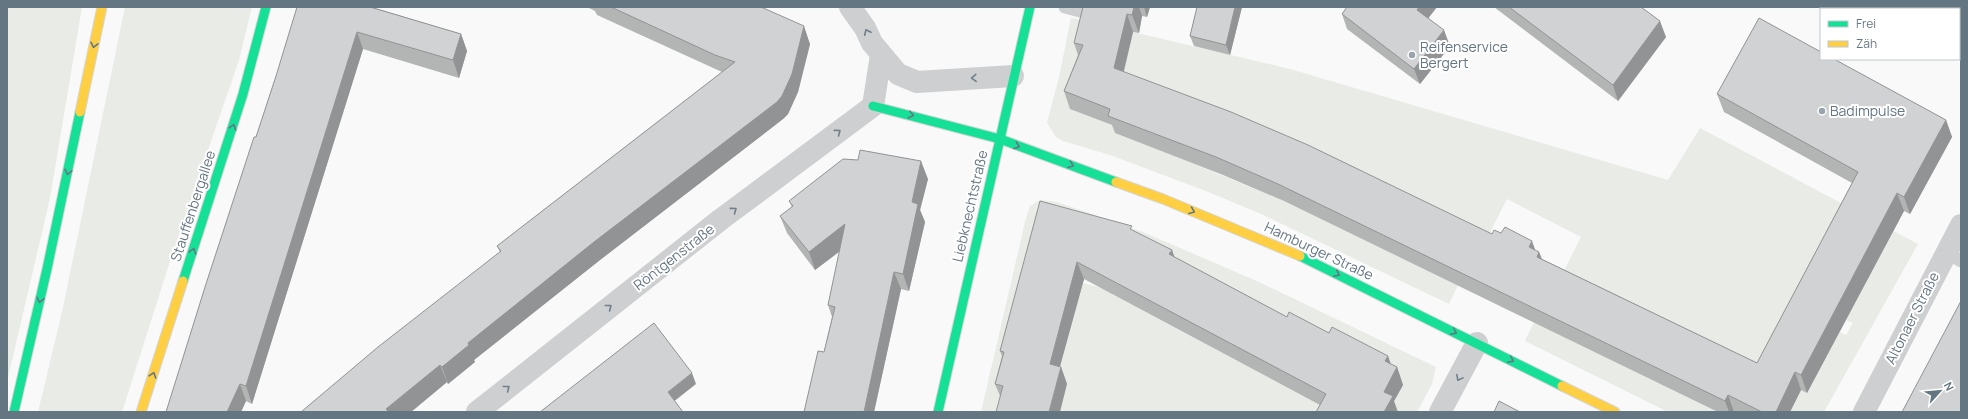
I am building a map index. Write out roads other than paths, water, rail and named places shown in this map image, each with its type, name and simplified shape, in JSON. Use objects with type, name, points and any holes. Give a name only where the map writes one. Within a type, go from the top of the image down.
[{"type":"street","points":[[14,412],[48,269],[102,7]]},
{"type":"street","name":"Stauffenbergallee","points":[[142,412],[243,94],[266,7]]},
{"type":"street","points":[[850,7],[865,28],[872,43],[898,74],[917,82],[1013,76]]},
{"type":"street","name":"Liebknechtstraße","points":[[938,412],[1013,76],[1030,7]]},
{"type":"street","points":[[882,55],[873,106],[1000,139]]},
{"type":"street","name":"Röntgenstraße","points":[[477,412],[720,220],[873,106]]},
{"type":"street","name":"Hamburger Straße","points":[[1000,139],[1163,199],[1302,257],[1616,412]]},
{"type":"street","name":"Altonaer Straße","points":[[1864,412],[1953,256],[1961,225]]},
{"type":"street","points":[[1440,412],[1476,343]]},
{"type":"lane","points":[[1065,7],[1091,14]]},
{"type":"place","name":"Reifenservice Bergert","points":[[1412,55]]},
{"type":"place","name":"Badimpulse","points":[[1822,111]]}]
